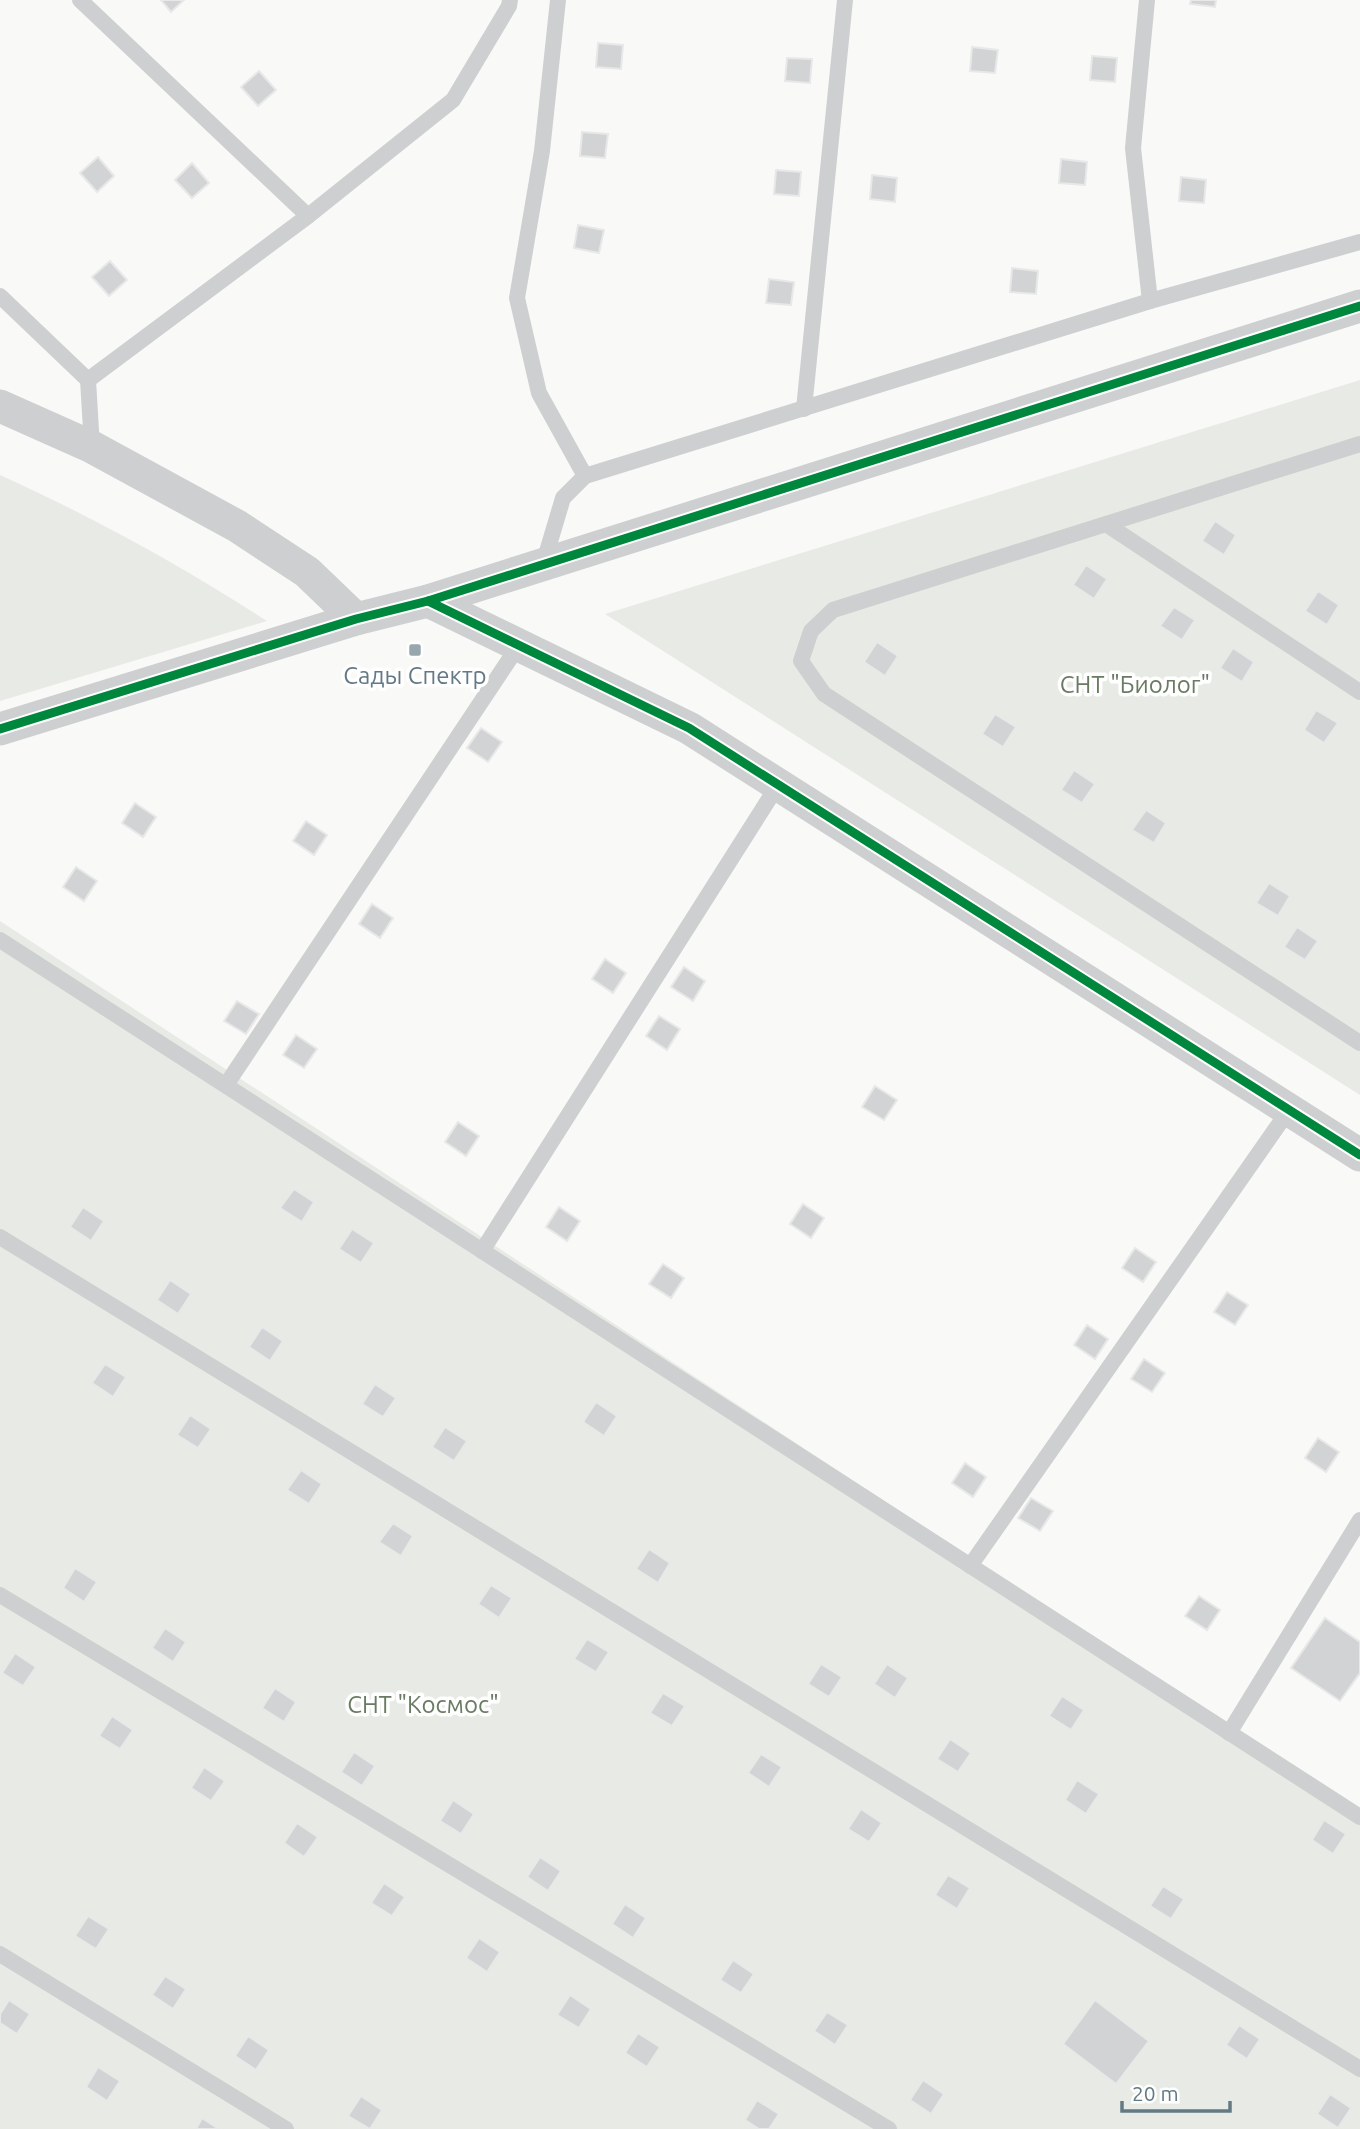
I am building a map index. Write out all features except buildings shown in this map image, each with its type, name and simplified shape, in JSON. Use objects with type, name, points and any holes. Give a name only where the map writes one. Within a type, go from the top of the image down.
[{"type":"street","points":[[0,729],[356,620],[428,601],[1360,306]]},
{"type":"street","points":[[0,406],[92,447],[237,526],[307,572],[356,620]]},
{"type":"street","points":[[428,601],[689,728],[1360,1155]]},
{"type":"lane","points":[[80,0],[308,216]]},
{"type":"lane","points":[[558,0],[542,151],[517,298],[538,393],[585,476]]},
{"type":"lane","points":[[804,409],[845,0]]},
{"type":"lane","points":[[1147,0],[1133,148],[1150,301]]},
{"type":"lane","points":[[88,380],[308,216],[453,100],[507,2]]},
{"type":"lane","points":[[543,565],[563,498],[585,476],[1150,301],[1360,242]]},
{"type":"lane","points":[[0,296],[88,380],[92,447]]},
{"type":"lane","points":[[1360,444],[833,610],[811,631],[802,661],[824,694],[1360,1043]]},
{"type":"lane","points":[[1106,524],[1360,692]]},
{"type":"lane","points":[[226,1085],[519,646]]},
{"type":"lane","points":[[482,1251],[778,785]]},
{"type":"lane","points":[[0,940],[1360,1817]]},
{"type":"lane","points":[[970,1566],[1289,1110]]},
{"type":"lane","points":[[0,1237],[1360,2069]]},
{"type":"lane","points":[[1229,1732],[1360,1520]]},
{"type":"lane","points":[[0,1595],[889,2129]]},
{"type":"lane","points":[[0,1954],[286,2129]]},
{"type":"green space","name":"СНТ \"Биолог\"","points":[[1360,380],[1360,1095],[605,614]]},
{"type":"green space","points":[[0,475],[136,543],[267,621],[0,701]]},
{"type":"green space","name":"СНТ \"Космос\"","points":[[0,921],[1360,1813],[1360,2129],[0,2129]]},
{"type":"cycle path","points":[[0,729],[356,619],[428,601],[1360,306]]},
{"type":"cycle path","points":[[428,601],[689,728],[1360,1155]]},
{"type":"place","name":"Сады Спектр","points":[[415,650]]}]
